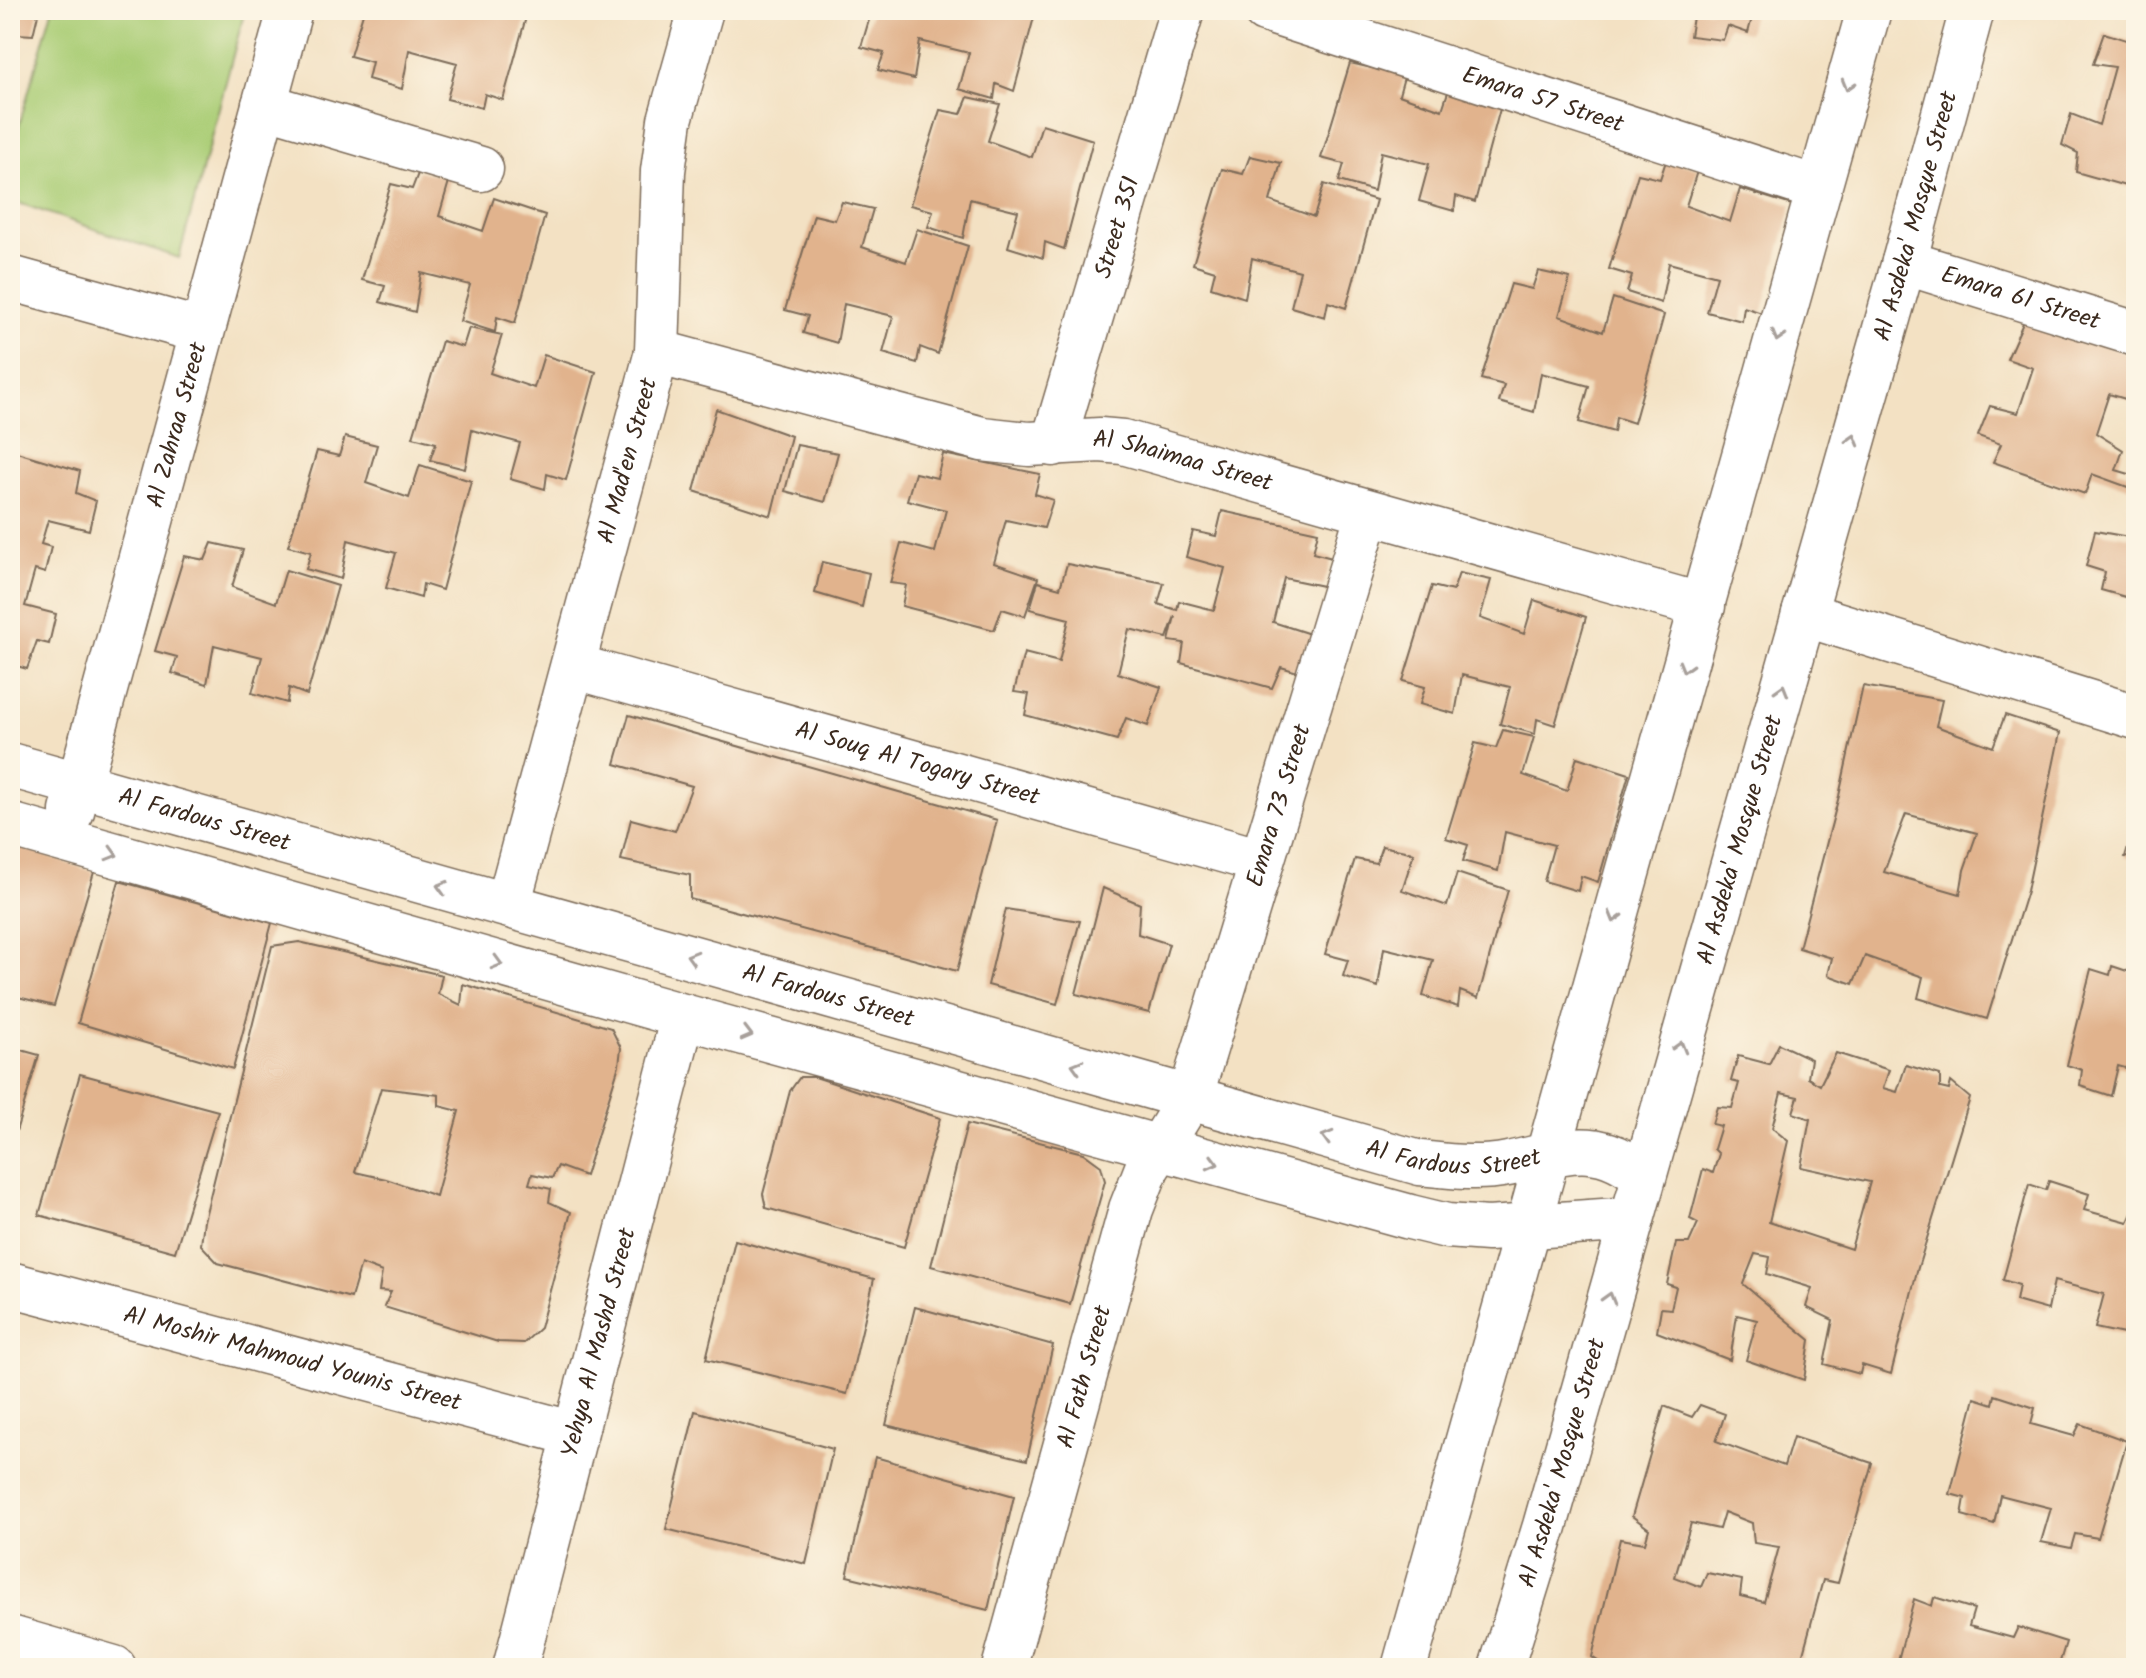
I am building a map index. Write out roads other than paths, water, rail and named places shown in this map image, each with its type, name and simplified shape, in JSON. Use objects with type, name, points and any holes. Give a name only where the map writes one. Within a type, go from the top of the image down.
[{"type":"street","name":"Al Zahraa Street","points":[[64,840],[290,10]]},
{"type":"street","name":"Al Mad'en Street","points":[[508,905],[657,352],[663,171],[670,120],[701,10]]},
{"type":"street","name":"Street 351","points":[[1053,444],[1182,10]]},
{"type":"street","name":"Emara 57 Street","points":[[1265,10],[1819,189]]},
{"type":"street","points":[[1404,1668],[1869,10]]},
{"type":"street","name":"Al Asdeka' Mosque Street","points":[[1501,1668],[1904,262],[1972,10]]},
{"type":"street","points":[[264,105],[481,169]]},
{"type":"street","name":"Emara 61 Street","points":[[1904,262],[2136,334]]},
{"type":"street","points":[[10,278],[202,331]]},
{"type":"street","name":"Al Shaimaa Street","points":[[657,352],[982,439],[1006,443],[1053,444],[1076,440],[1123,442],[1703,606]]},
{"type":"street","name":"Emara 73 Street","points":[[1190,1098],[1368,513]]},
{"type":"street","points":[[1804,614],[2136,717]]},
{"type":"street","name":"Al Souq Al Togary Street","points":[[573,666],[1261,861]]},
{"type":"street","name":"Al Fardous Street","points":[[10,765],[1420,1163],[1463,1168],[1506,1165],[1574,1149],[1601,1152],[1627,1162],[1644,1176]]},
{"type":"street","points":[[10,825],[683,1016],[1447,1226],[1488,1229],[1632,1219]]},
{"type":"street","name":"Yehya Al Mashd Street","points":[[515,1668],[683,1016]]},
{"type":"street","name":"Al Fath Street","points":[[1004,1668],[1131,1209],[1143,1177],[1190,1098]]},
{"type":"street","name":"Al Moshir Mahmoud Younis Street","points":[[10,1284],[575,1434]]},
{"type":"street","points":[[10,1638],[114,1668]]}]
